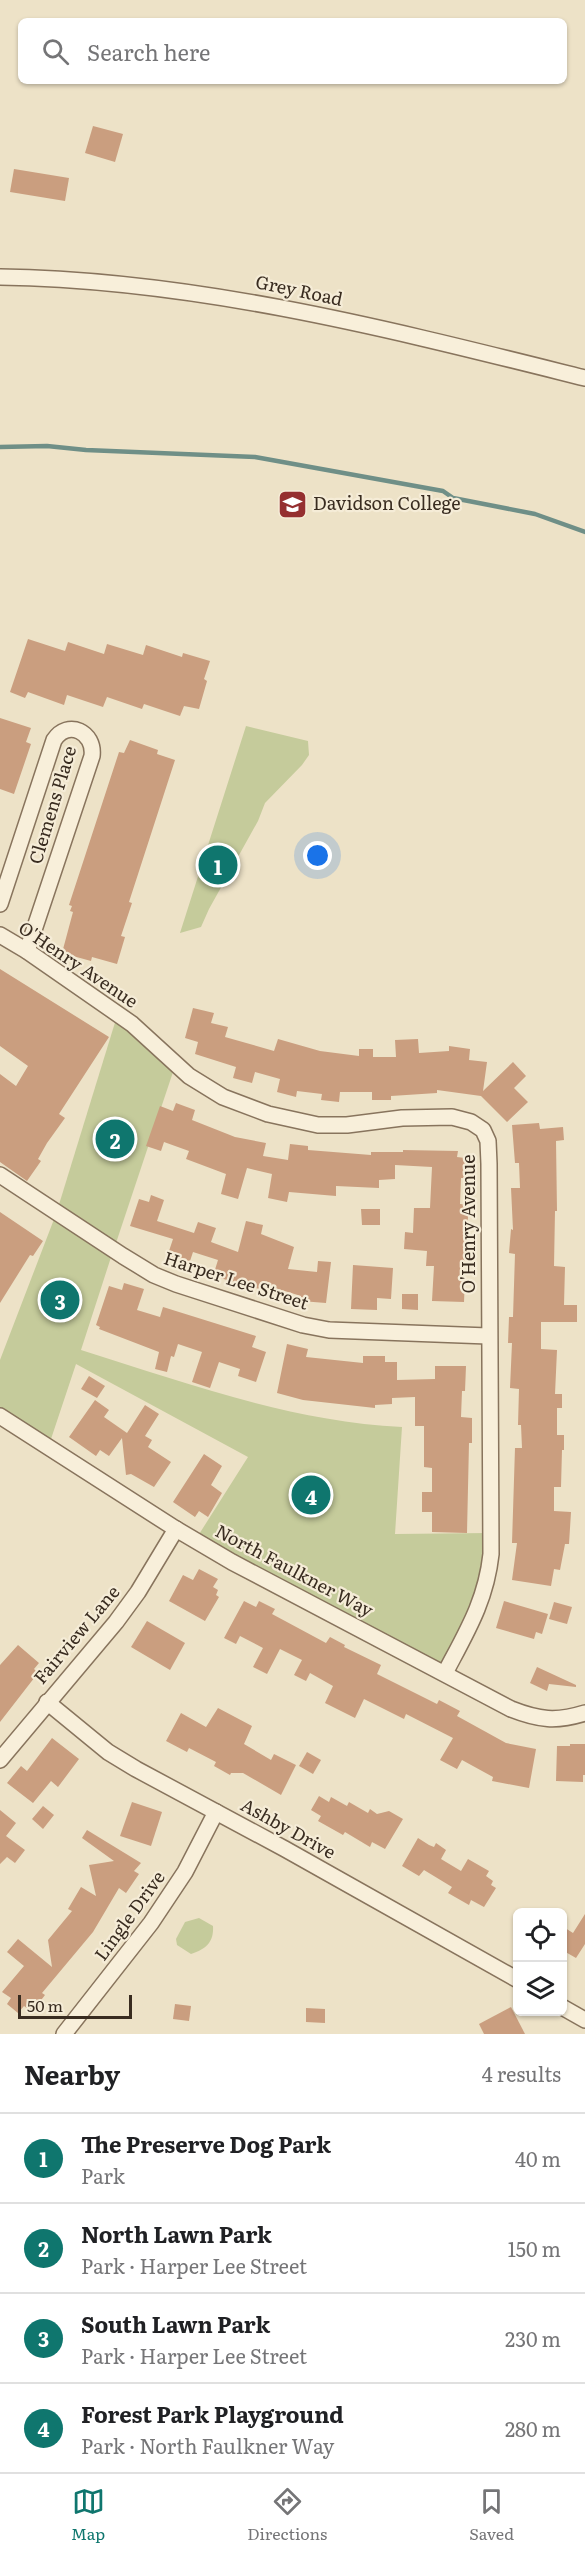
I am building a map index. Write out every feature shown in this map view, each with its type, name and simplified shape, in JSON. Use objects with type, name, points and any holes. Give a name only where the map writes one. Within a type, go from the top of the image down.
[{"type":"street","name":"Grey Road","points":[[0,277],[55,278],[158,288],[263,303],[423,338],[585,378]]},
{"type":"street","name":"Clemens Place","points":[[0,904],[54,740],[59,733],[66,730],[83,733],[90,739],[93,747],[92,756],[27,951]]},
{"type":"street","name":"O'Henry Avenue","points":[[0,935],[27,951],[132,1024],[189,1076],[206,1088],[244,1106],[318,1125],[347,1125],[426,1116],[452,1117],[471,1122],[483,1130],[488,1141],[489,1164],[488,1336],[491,1554],[489,1573],[478,1610],[445,1673]]},
{"type":"street","name":"Harper Lee Street","points":[[0,1175],[123,1256],[154,1275],[176,1284],[329,1330],[488,1336]]},
{"type":"street","name":"North Faulkner Way","points":[[0,1416],[176,1529],[232,1562],[511,1709],[544,1719],[568,1718],[585,1713]]},
{"type":"street","name":"Fairview Lane","points":[[0,1760],[116,1622],[138,1592],[176,1529]]},
{"type":"street","name":"Ashby Drive","points":[[47,1702],[108,1752],[513,1977]]},
{"type":"street","name":"Lingle Drive","points":[[64,2034],[151,1923],[185,1872],[216,1812]]},
{"type":"street","points":[[567,2010],[585,2020]]},
{"type":"green space","points":[[246,726],[308,741],[309,755],[265,803],[258,821],[201,927],[180,933]]},
{"type":"green space","points":[[117,1016],[175,1066],[114,1249],[57,1211]]},
{"type":"green space","points":[[56,1214],[113,1251],[81,1350],[239,1399],[279,1409],[360,1423],[402,1427],[395,1534],[489,1533],[487,1573],[444,1671],[196,1539],[248,1457],[76,1364],[49,1445],[0,1414],[0,1360]]},
{"type":"green space","points":[[199,1918],[213,1926],[212,1936],[205,1947],[191,1954],[177,1945],[176,1939],[185,1922]]},
{"type":"building","points":[[93,126],[123,134],[115,162],[85,153]]},
{"type":"building","points":[[14,169],[69,178],[65,201],[10,192]]},
{"type":"building","points":[[28,639],[65,651],[68,642],[104,654],[107,644],[143,655],[146,645],[182,657],[183,653],[210,661],[204,679],[207,681],[199,709],[184,706],[180,716],[144,704],[142,709],[107,697],[103,707],[67,695],[64,705],[28,692],[25,698],[10,692]]},
{"type":"building","points":[[0,718],[31,728],[26,742],[31,744],[14,794],[0,789]]},
{"type":"building","points":[[130,740],[158,750],[157,754],[175,760],[129,902],[132,903],[121,936],[125,937],[117,964],[92,957],[91,961],[62,953],[73,912],[70,911],[72,906],[69,905],[119,752],[124,753]]},
{"type":"building","points":[[0,969],[109,1037],[59,1114],[65,1118],[47,1143],[38,1159],[41,1161],[27,1181],[0,1162],[0,1074],[16,1086],[28,1066],[0,1046]]},
{"type":"building","points":[[193,1008],[214,1013],[211,1023],[228,1027],[225,1037],[274,1051],[278,1039],[320,1051],[359,1056],[359,1049],[373,1049],[373,1057],[396,1057],[395,1040],[418,1039],[419,1053],[449,1051],[449,1046],[470,1049],[469,1060],[487,1062],[483,1091],[513,1062],[526,1076],[514,1088],[528,1102],[507,1122],[481,1096],[437,1090],[437,1093],[391,1096],[391,1100],[372,1100],[372,1092],[340,1092],[339,1102],[321,1100],[322,1094],[297,1091],[296,1097],[277,1092],[280,1079],[255,1072],[252,1083],[233,1078],[236,1067],[195,1054],[198,1042],[185,1038]]},
{"type":"building","points":[[176,1103],[195,1110],[192,1120],[235,1137],[266,1143],[263,1156],[288,1160],[290,1144],[308,1146],[308,1150],[371,1155],[371,1152],[403,1152],[403,1150],[458,1151],[457,1157],[465,1158],[465,1178],[461,1178],[460,1204],[469,1205],[463,1278],[465,1278],[464,1302],[432,1301],[434,1266],[426,1266],[427,1251],[404,1249],[405,1232],[413,1233],[414,1208],[430,1208],[432,1167],[395,1165],[395,1179],[379,1180],[379,1188],[336,1186],[336,1196],[289,1192],[287,1202],[268,1198],[272,1174],[247,1168],[238,1199],[221,1194],[226,1174],[186,1159],[189,1151],[164,1142],[161,1151],[146,1146],[160,1106],[173,1111]]},
{"type":"building","points":[[539,1123],[540,1129],[563,1127],[564,1140],[556,1141],[557,1211],[555,1211],[554,1266],[565,1267],[564,1305],[577,1305],[577,1322],[541,1322],[541,1349],[557,1350],[555,1394],[562,1394],[562,1408],[557,1408],[557,1435],[564,1435],[564,1450],[562,1450],[561,1487],[554,1487],[554,1511],[571,1512],[569,1544],[565,1544],[560,1570],[554,1569],[551,1586],[512,1580],[517,1543],[512,1543],[515,1448],[522,1448],[521,1425],[518,1425],[519,1389],[510,1388],[512,1343],[508,1343],[509,1317],[513,1317],[515,1254],[509,1253],[511,1229],[513,1230],[511,1188],[520,1188],[519,1163],[515,1163],[512,1125]]},
{"type":"building","points":[[151,1195],[164,1200],[157,1221],[194,1233],[198,1222],[216,1228],[211,1242],[238,1252],[246,1221],[263,1225],[261,1234],[294,1247],[288,1269],[317,1272],[318,1261],[331,1262],[326,1303],[301,1301],[301,1296],[275,1288],[273,1293],[213,1276],[218,1260],[193,1252],[189,1264],[167,1257],[173,1239],[130,1226],[139,1199],[149,1202]]},
{"type":"building","points":[[361,1209],[380,1209],[380,1225],[362,1225]]},
{"type":"building","points":[[0,1212],[43,1241],[33,1256],[30,1255],[0,1303]]},
{"type":"building","points":[[353,1265],[393,1268],[391,1299],[377,1298],[377,1310],[351,1309]]},
{"type":"building","points":[[124,1283],[144,1289],[137,1310],[160,1317],[163,1307],[256,1336],[252,1347],[266,1352],[256,1382],[238,1376],[240,1369],[219,1362],[210,1388],[192,1382],[202,1352],[178,1344],[174,1357],[171,1356],[167,1372],[155,1369],[159,1352],[99,1329],[100,1327],[96,1325],[109,1286],[122,1290]]},
{"type":"building","points":[[402,1294],[418,1294],[418,1310],[402,1309]]},
{"type":"building","points":[[287,1344],[308,1349],[306,1357],[363,1363],[363,1356],[385,1356],[385,1362],[397,1362],[397,1380],[435,1379],[435,1366],[466,1366],[461,1417],[472,1418],[472,1443],[469,1443],[467,1533],[432,1532],[432,1512],[422,1512],[422,1492],[432,1492],[432,1468],[424,1467],[424,1426],[415,1426],[415,1397],[392,1398],[392,1404],[375,1405],[375,1408],[303,1400],[277,1393]]},
{"type":"building","points":[[89,1376],[105,1386],[97,1398],[81,1389]]},
{"type":"building","points":[[95,1400],[109,1410],[104,1417],[127,1433],[145,1405],[159,1414],[145,1436],[152,1440],[148,1447],[171,1462],[154,1487],[131,1474],[126,1475],[122,1438],[109,1456],[100,1450],[96,1456],[69,1437]]},
{"type":"building","points":[[204,1454],[222,1466],[211,1485],[222,1493],[208,1517],[199,1511],[195,1517],[173,1502]]},
{"type":"building","points":[[199,1569],[218,1579],[213,1587],[218,1590],[216,1595],[219,1597],[205,1621],[169,1601],[183,1575],[193,1580]]},
{"type":"building","points":[[244,1601],[256,1607],[259,1601],[275,1609],[272,1614],[326,1643],[330,1637],[345,1645],[344,1647],[381,1665],[377,1674],[437,1704],[439,1700],[460,1711],[457,1716],[506,1743],[536,1749],[529,1788],[492,1781],[493,1777],[462,1760],[457,1769],[440,1760],[453,1738],[406,1714],[404,1719],[364,1699],[355,1718],[325,1703],[333,1686],[310,1673],[306,1681],[294,1675],[302,1660],[280,1649],[267,1674],[253,1667],[263,1648],[240,1636],[236,1644],[224,1638]]},
{"type":"building","points":[[504,1601],[548,1614],[542,1634],[536,1632],[534,1639],[496,1628]]},
{"type":"building","points":[[554,1602],[572,1607],[567,1624],[549,1619]]},
{"type":"building","points":[[147,1621],[185,1643],[170,1670],[131,1647]]},
{"type":"building","points":[[18,1645],[39,1663],[34,1669],[38,1673],[0,1722],[0,1665]]},
{"type":"building","points":[[537,1667],[576,1687],[549,1684],[547,1691],[530,1683]]},
{"type":"building","points":[[218,1708],[252,1726],[244,1744],[271,1760],[274,1754],[296,1765],[281,1795],[243,1773],[231,1773],[230,1775],[214,1766],[216,1762],[189,1748],[187,1752],[166,1741],[181,1713],[206,1727]]},
{"type":"building","points":[[52,1738],[79,1759],[58,1787],[51,1781],[33,1803],[7,1783],[21,1766],[27,1771]]},
{"type":"building","points":[[570,1744],[585,1744],[583,1782],[556,1781],[557,1746],[570,1746]]},
{"type":"building","points":[[307,1752],[321,1760],[313,1774],[299,1766]]},
{"type":"building","points":[[319,1796],[329,1802],[331,1797],[347,1806],[349,1802],[368,1813],[370,1809],[377,1814],[389,1811],[403,1819],[385,1849],[372,1842],[370,1847],[345,1832],[343,1835],[318,1821],[321,1816],[311,1810]]},
{"type":"building","points":[[132,1802],[162,1812],[151,1846],[120,1836]]},
{"type":"building","points":[[43,1806],[54,1815],[43,1829],[32,1819]]},
{"type":"building","points":[[0,1810],[16,1823],[6,1836],[25,1850],[15,1863],[7,1857],[0,1864]]},
{"type":"building","points":[[87,1830],[141,1863],[134,1871],[139,1874],[126,1893],[119,1888],[93,1932],[42,1993],[45,1995],[32,2012],[24,2006],[18,2013],[7,2004],[11,1998],[2,1992],[24,1966],[7,1952],[18,1939],[52,1967],[48,1940],[72,1911],[68,1909],[81,1887],[96,1896],[89,1865],[114,1861],[82,1838]]},
{"type":"building","points":[[418,1838],[434,1847],[436,1843],[446,1850],[441,1859],[461,1871],[468,1859],[489,1871],[486,1876],[493,1881],[491,1885],[496,1888],[484,1907],[471,1900],[469,1905],[448,1893],[452,1887],[424,1870],[419,1876],[402,1866]]},
{"type":"building","points":[[585,1914],[585,1944],[576,1958],[567,1953],[567,1929],[573,1933]]},
{"type":"building","points":[[175,2004],[191,2006],[189,2021],[173,2019]]},
{"type":"building","points":[[511,2007],[513,2016],[516,2016],[525,2034],[484,2034],[479,2024]]},
{"type":"building","points":[[306,2008],[325,2009],[325,2023],[306,2022]]},
{"type":"waterway","points":[[0,447],[47,446],[86,450],[255,457],[443,491],[453,498],[535,514],[585,532]]},
{"type":"place","name":"Davidson College","points":[[292,504]]},
{"type":"place","name":"The Preserve Dog Park","points":[[218,865]]},
{"type":"place","name":"North Lawn Park","points":[[115,1139]]},
{"type":"place","name":"South Lawn Park","points":[[60,1300]]},
{"type":"place","name":"Forest Park Playground","points":[[311,1495]]}]
